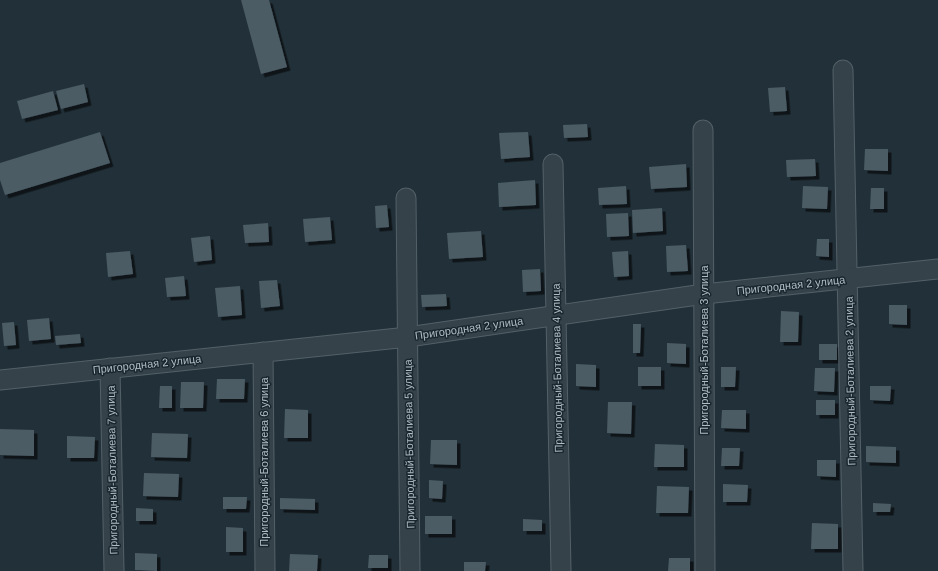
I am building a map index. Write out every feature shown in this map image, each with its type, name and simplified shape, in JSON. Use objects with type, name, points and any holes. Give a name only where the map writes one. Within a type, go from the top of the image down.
[{"type":"street","name":"Пригородный-Боталиева 2 улица","points":[[843,70],[853,571]]},
{"type":"street","name":"Пригородный-Боталиева 3 улица","points":[[703,130],[704,571]]},
{"type":"street","name":"Пригородный-Боталиева 4 улица","points":[[553,164],[562,571]]},
{"type":"street","name":"Пригородный-Боталиева 5 улица","points":[[406,198],[410,571]]},
{"type":"street","name":"Пригородная 2 улица","points":[[0,380],[408,337],[704,294],[938,269]]},
{"type":"street","name":"Пригородный-Боталиева 6 улица","points":[[263,352],[265,571]]},
{"type":"street","name":"Пригородный-Боталиева 7 улица","points":[[110,368],[114,571]]},
{"type":"building","points":[[241,0],[269,0],[287,67],[261,74]]},
{"type":"building","points":[[84,84],[88,102],[61,109],[56,91]]},
{"type":"building","points":[[785,87],[787,111],[770,112],[768,88]]},
{"type":"building","points":[[53,91],[58,110],[22,119],[17,101]]},
{"type":"building","points":[[587,124],[588,137],[564,138],[563,125]]},
{"type":"building","points":[[100,132],[110,163],[5,195],[0,180],[0,163]]},
{"type":"building","points":[[528,132],[530,157],[501,159],[499,133]]},
{"type":"building","points":[[865,149],[888,149],[888,171],[864,170]]},
{"type":"building","points":[[815,159],[816,176],[787,177],[786,160]]},
{"type":"building","points":[[686,164],[687,187],[651,189],[649,167]]},
{"type":"building","points":[[535,180],[536,205],[499,207],[498,183]]},
{"type":"building","points":[[626,186],[627,204],[599,205],[598,188]]},
{"type":"building","points":[[803,186],[828,187],[827,209],[802,208]]},
{"type":"building","points":[[871,188],[884,188],[884,209],[870,209]]},
{"type":"building","points":[[387,205],[389,227],[376,228],[375,206]]},
{"type":"building","points":[[662,208],[663,231],[633,233],[632,210]]},
{"type":"building","points":[[628,213],[629,236],[607,237],[606,214]]},
{"type":"building","points":[[330,217],[332,240],[305,242],[303,219]]},
{"type":"building","points":[[268,223],[269,242],[245,243],[243,225]]},
{"type":"building","points":[[481,231],[483,257],[449,259],[447,233]]},
{"type":"building","points":[[210,236],[212,260],[194,262],[191,238]]},
{"type":"building","points":[[817,239],[829,239],[829,257],[816,256]]},
{"type":"building","points":[[686,245],[688,271],[667,272],[666,246]]},
{"type":"building","points":[[130,251],[133,274],[108,277],[106,253]]},
{"type":"building","points":[[628,251],[629,276],[614,277],[612,252]]},
{"type":"building","points":[[540,269],[541,291],[523,292],[522,270]]},
{"type":"building","points":[[184,276],[186,296],[167,297],[165,278]]},
{"type":"building","points":[[277,280],[280,306],[261,308],[259,281]]},
{"type":"building","points":[[240,286],[242,315],[218,317],[215,288]]},
{"type":"building","points":[[446,294],[447,306],[422,307],[421,295]]},
{"type":"building","points":[[889,305],[907,305],[907,325],[889,324]]},
{"type":"building","points":[[781,311],[799,312],[798,342],[780,342]]},
{"type":"building","points":[[49,318],[51,339],[29,341],[27,320]]},
{"type":"building","points":[[14,322],[16,345],[4,346],[2,323]]},
{"type":"building","points":[[633,324],[641,324],[640,353],[633,353]]},
{"type":"building","points":[[80,334],[81,343],[56,345],[55,336]]},
{"type":"building","points":[[667,343],[686,344],[686,364],[667,363]]},
{"type":"building","points":[[819,344],[837,344],[837,360],[819,360]]},
{"type":"building","points":[[576,364],[596,365],[596,387],[576,386]]},
{"type":"building","points":[[638,367],[661,367],[661,386],[638,386]]},
{"type":"building","points":[[721,367],[736,367],[735,387],[721,387]]},
{"type":"building","points":[[815,368],[835,368],[834,392],[814,391]]},
{"type":"building","points":[[217,379],[245,379],[244,399],[216,399]]},
{"type":"building","points":[[181,382],[204,382],[203,408],[180,408]]},
{"type":"building","points":[[160,386],[172,386],[172,408],[159,408]]},
{"type":"building","points":[[870,386],[891,386],[890,401],[870,400]]},
{"type":"building","points":[[816,400],[835,400],[835,415],[816,415]]},
{"type":"building","points":[[608,402],[632,402],[631,434],[607,433]]},
{"type":"building","points":[[285,409],[308,410],[308,438],[284,438]]},
{"type":"building","points":[[722,410],[746,410],[746,429],[721,428]]},
{"type":"building","points":[[0,429],[34,430],[34,456],[0,455]]},
{"type":"building","points":[[152,433],[188,434],[187,458],[151,457]]},
{"type":"building","points":[[67,436],[95,437],[94,458],[67,458]]},
{"type":"building","points":[[431,440],[457,440],[457,465],[430,464]]},
{"type":"building","points":[[655,444],[684,445],[684,467],[654,467]]},
{"type":"building","points":[[866,446],[896,447],[896,463],[866,462]]},
{"type":"building","points":[[722,448],[740,448],[739,466],[721,466]]},
{"type":"building","points":[[817,460],[836,460],[836,477],[817,476]]},
{"type":"building","points":[[144,473],[179,474],[178,497],[143,496]]},
{"type":"building","points":[[429,480],[443,481],[442,499],[429,498]]},
{"type":"building","points":[[723,484],[748,485],[747,502],[723,502]]},
{"type":"building","points":[[657,486],[689,487],[688,513],[656,513]]},
{"type":"building","points":[[223,497],[247,497],[246,509],[223,509]]},
{"type":"building","points":[[280,498],[315,499],[315,510],[280,509]]},
{"type":"building","points":[[873,503],[891,504],[890,512],[873,512]]},
{"type":"building","points":[[136,508],[153,509],[153,521],[136,521]]},
{"type":"building","points":[[425,516],[452,516],[452,534],[425,534]]},
{"type":"building","points":[[523,519],[542,520],[542,531],[523,531]]},
{"type":"building","points":[[812,523],[838,524],[838,549],[811,549]]},
{"type":"building","points":[[226,527],[243,528],[243,552],[226,552]]},
{"type":"building","points":[[135,553],[157,554],[157,571],[135,570]]},
{"type":"building","points":[[290,554],[318,555],[317,571],[289,571]]},
{"type":"building","points":[[369,555],[388,555],[388,568],[368,568]]},
{"type":"building","points":[[669,558],[690,558],[690,571],[668,571]]},
{"type":"building","points":[[464,562],[486,562],[485,571],[464,571]]}]
